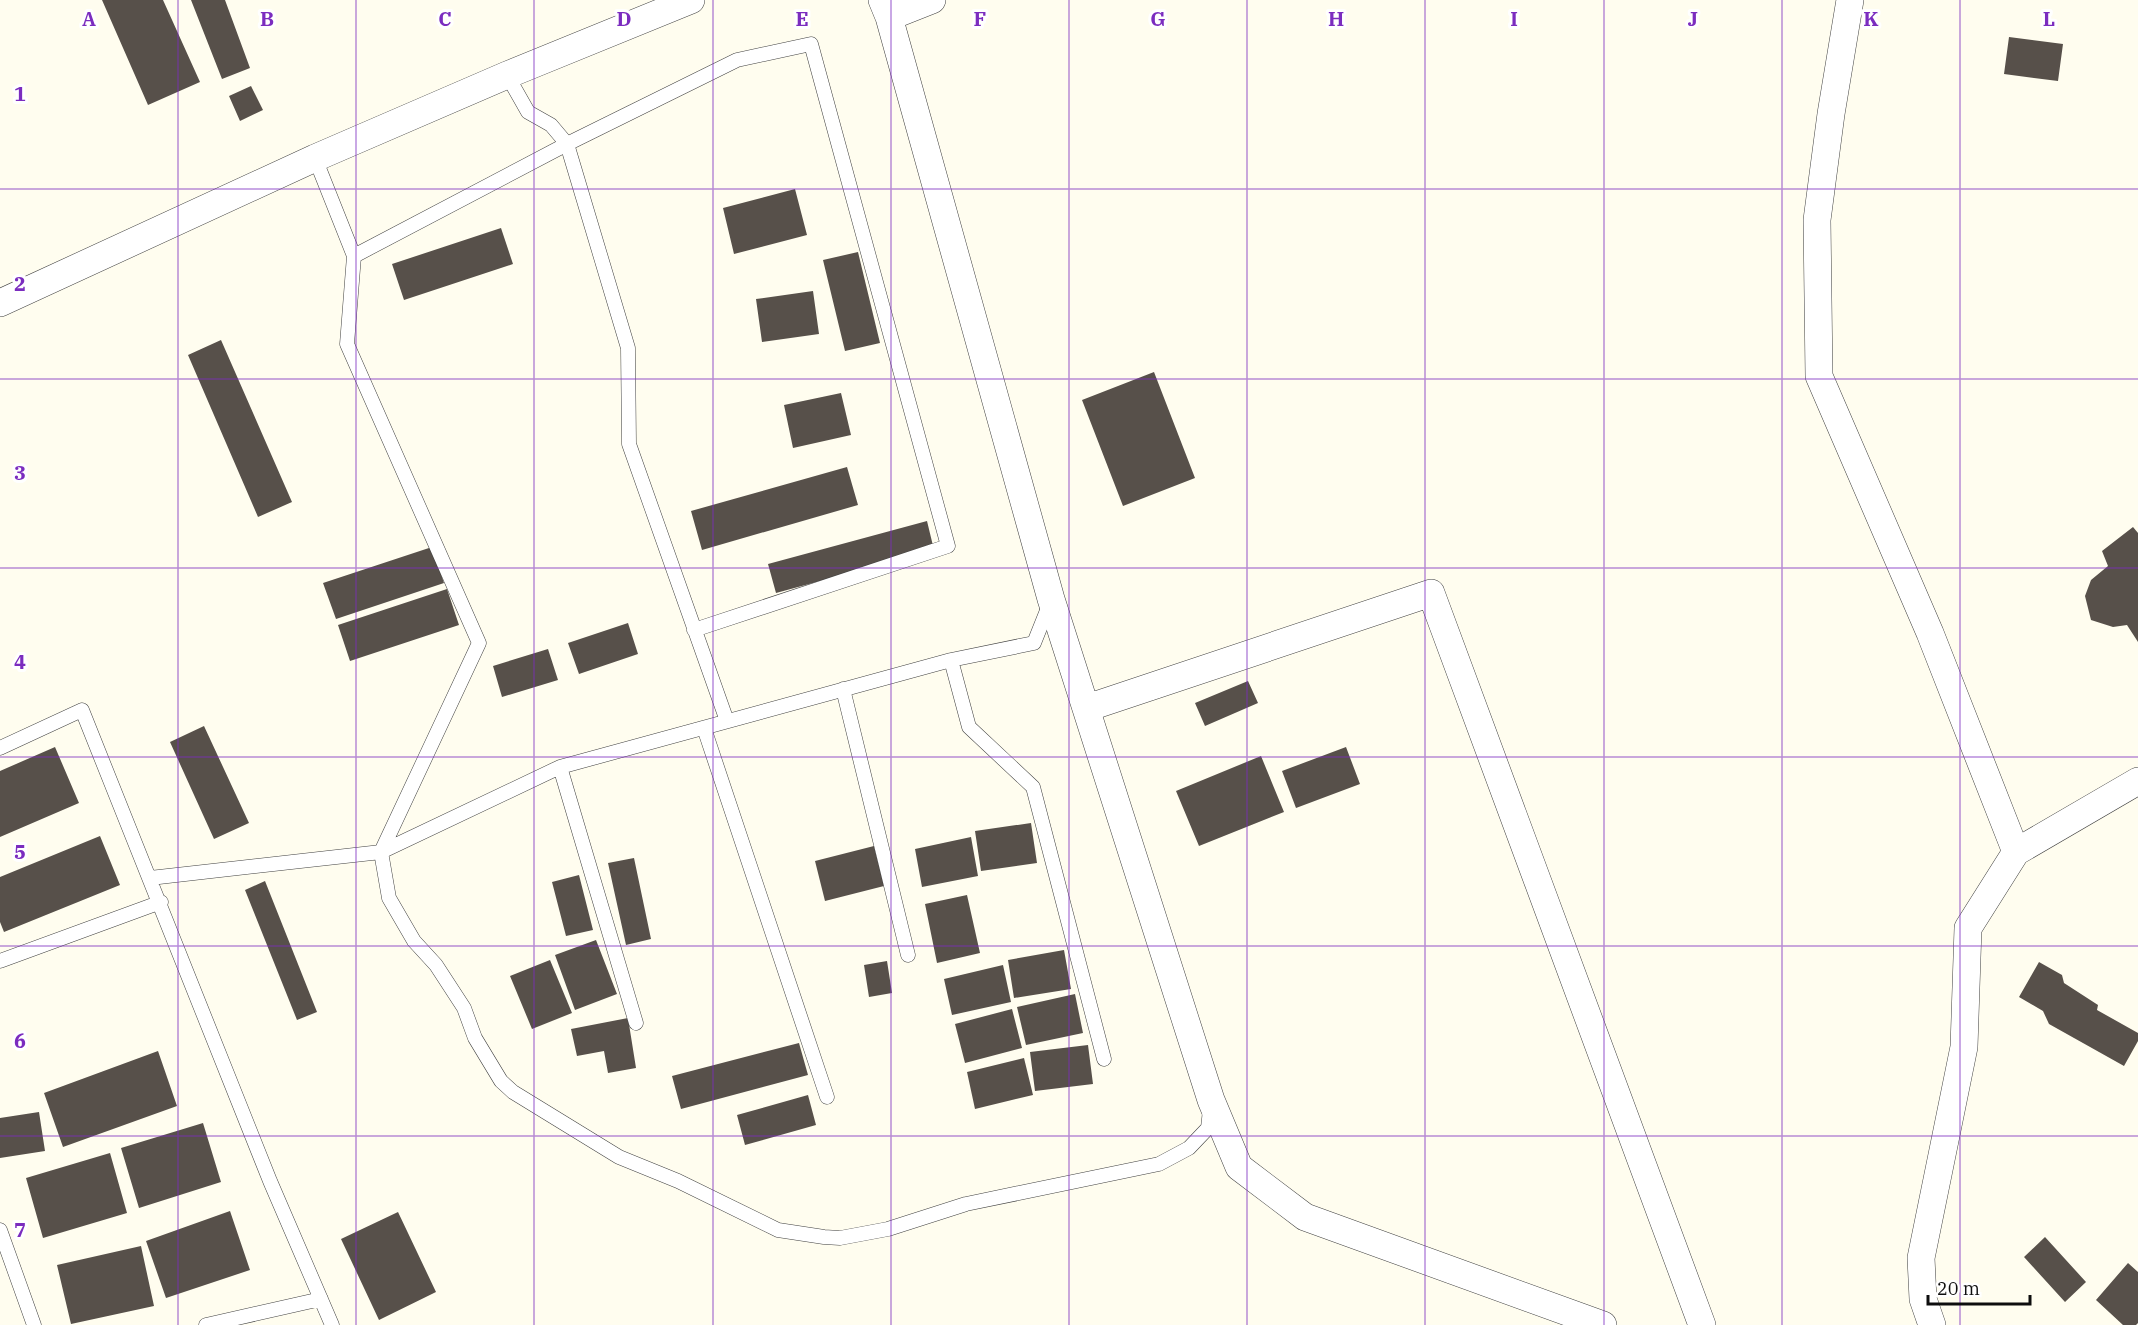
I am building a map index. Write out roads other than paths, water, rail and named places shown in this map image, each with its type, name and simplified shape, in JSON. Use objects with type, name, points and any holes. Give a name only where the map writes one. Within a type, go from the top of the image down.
[{"type":"street","points":[[0,303],[315,158],[507,75],[691,0]]},
{"type":"street","points":[[933,0],[885,8],[1051,599],[1211,1100],[1239,1167],[1305,1217],[1603,1325]]},
{"type":"street","points":[[1850,0],[1831,114],[1817,220],[1819,376],[1930,633],[2016,852]]},
{"type":"street","points":[[1087,708],[1431,593],[1702,1325]]},
{"type":"street","points":[[1932,1325],[1923,1299],[1921,1258],[1964,1047],[1968,928],[2016,852],[2138,781]]},
{"type":"lane","points":[[354,256],[567,144],[737,60],[811,44],[948,546],[694,630]]},
{"type":"lane","points":[[507,75],[528,112],[551,125],[567,144],[628,348],[629,444],[727,721]]},
{"type":"lane","points":[[315,158],[354,256],[347,344],[479,643],[381,852],[389,898],[414,941],[436,964],[464,1008],[475,1038],[501,1081],[513,1092],[619,1157],[678,1181],[778,1230],[809,1236],[840,1238],[888,1229],[966,1204],[1158,1164],[1189,1148],[1208,1128],[1211,1100]]},
{"type":"lane","points":[[150,878],[381,852],[560,766],[951,660],[1034,643],[1051,599]]},
{"type":"lane","points":[[951,660],[969,727],[1033,787],[1104,1059]]},
{"type":"lane","points":[[843,690],[908,955]]},
{"type":"lane","points":[[0,748],[82,710],[161,902],[270,1181],[332,1325]]},
{"type":"lane","points":[[704,728],[826,1097]]},
{"type":"lane","points":[[560,766],[636,1023]]},
{"type":"lane","points":[[0,961],[161,902]]},
{"type":"lane","points":[[0,1230],[34,1325]]},
{"type":"lane","points":[[206,1325],[321,1299]]}]
